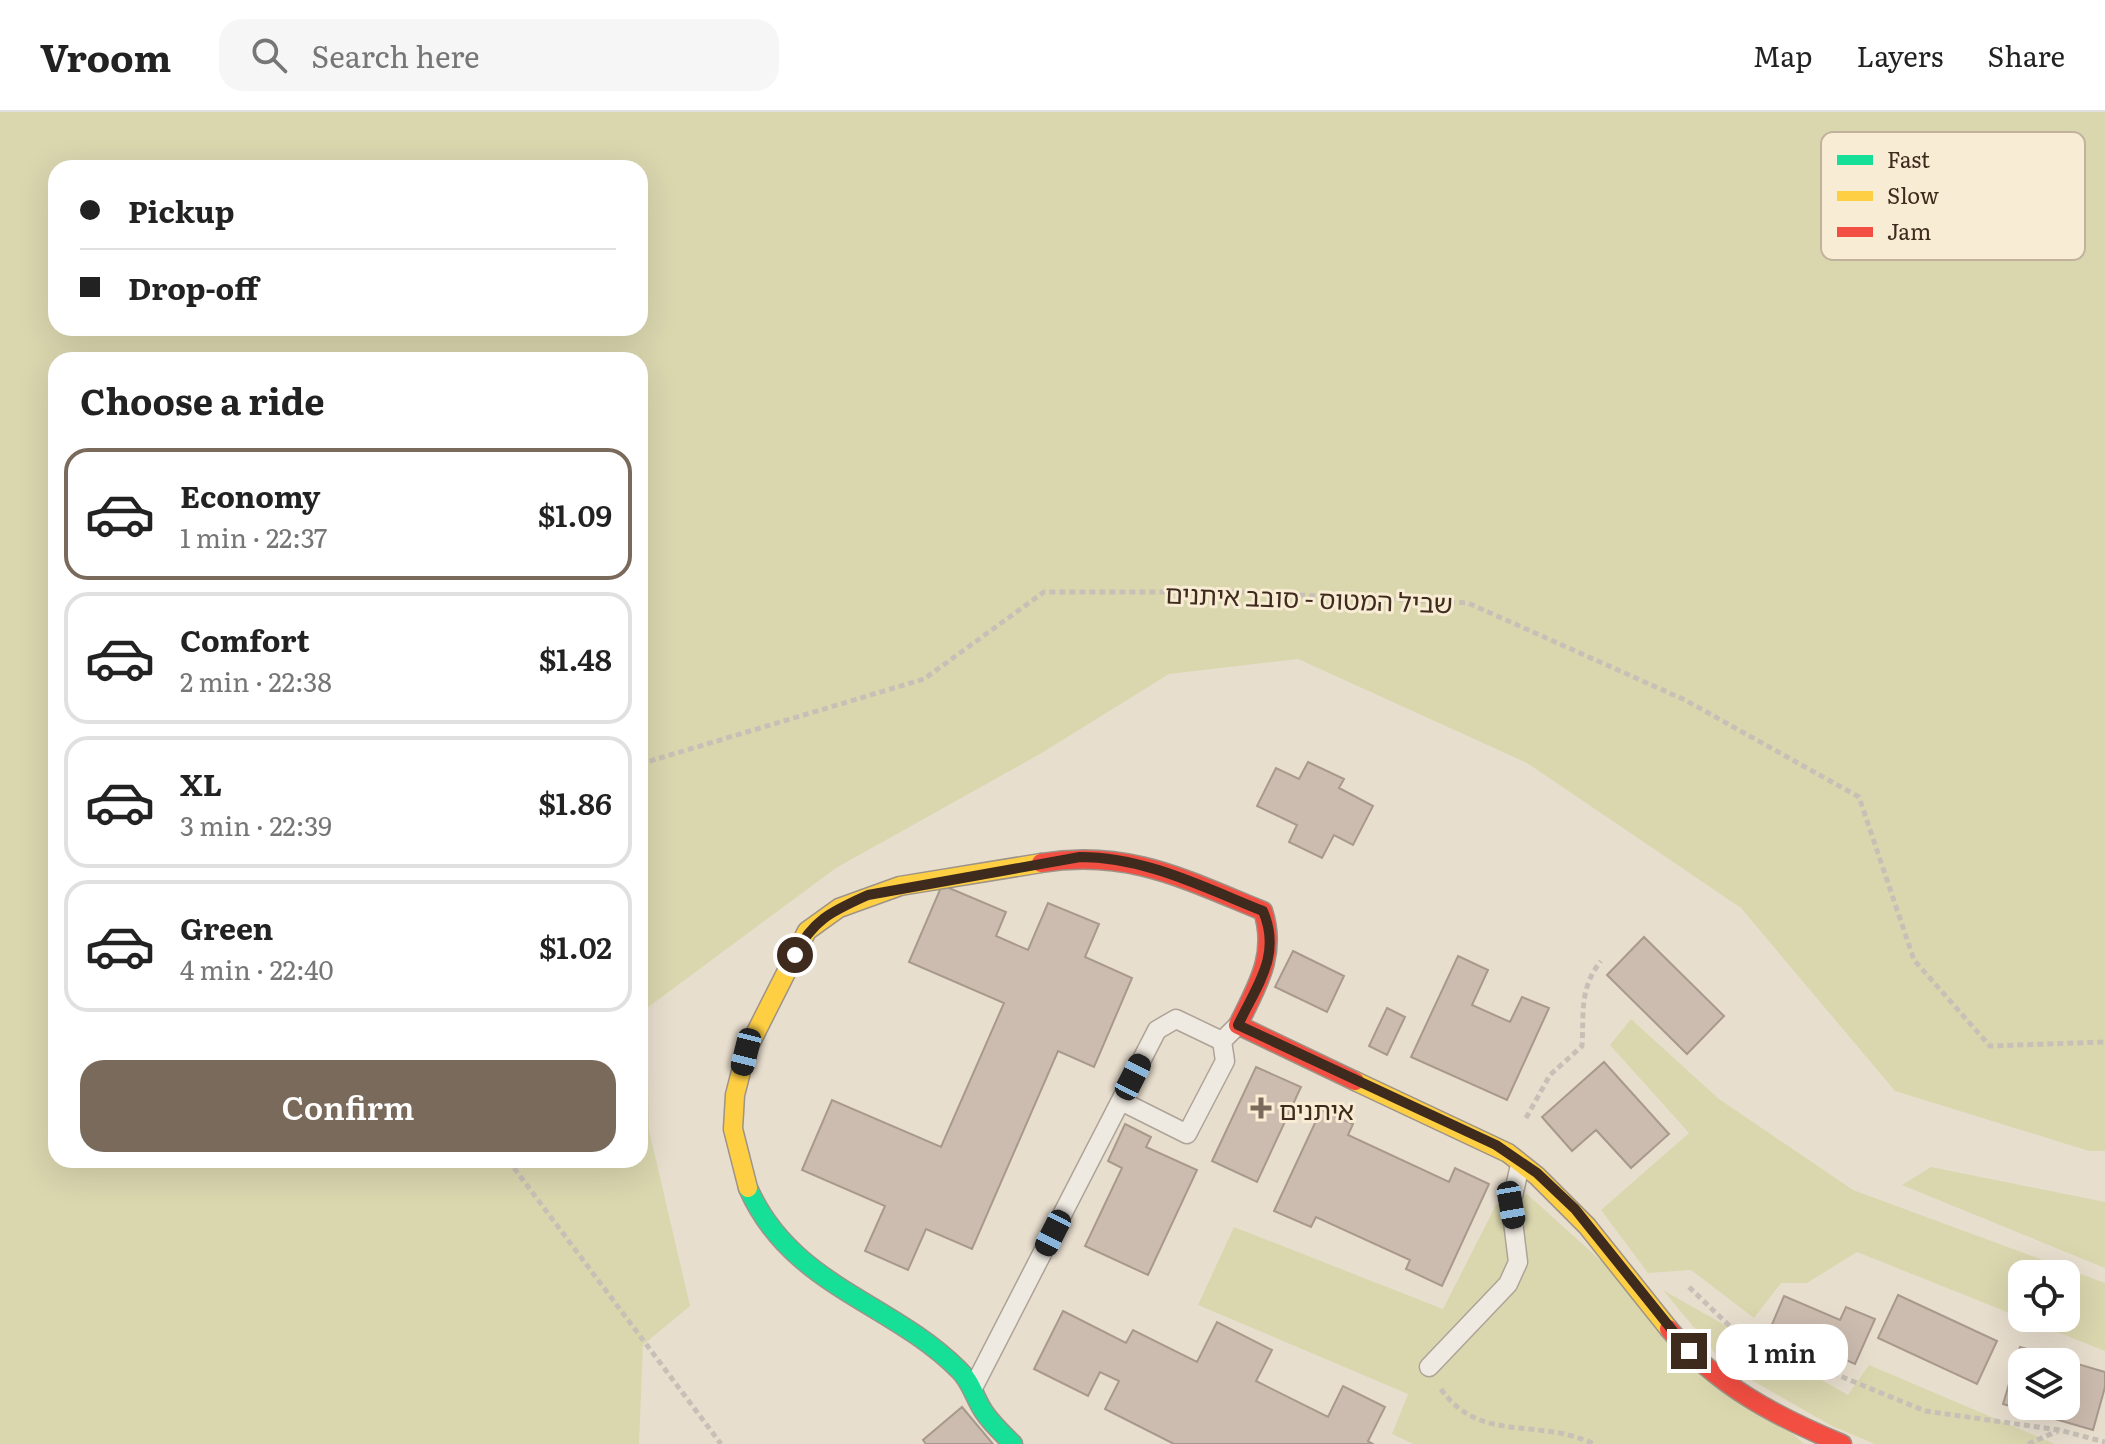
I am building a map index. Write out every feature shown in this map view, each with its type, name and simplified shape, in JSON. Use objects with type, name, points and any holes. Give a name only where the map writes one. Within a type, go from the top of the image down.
[{"type":"street","points":[[1013,1444],[985,1414],[962,1372],[936,1350],[818,1275],[789,1250],[762,1220],[743,1177],[733,1129],[735,1095],[746,1052],[807,931],[839,908],[900,886],[1080,857],[1103,857],[1157,868],[1263,911],[1272,933],[1272,952],[1238,1025],[1514,1157],[1575,1209],[1701,1365],[1738,1395],[1774,1416],[1842,1444]]},
{"type":"lane","points":[[972,1391],[1157,1030],[1176,1019],[1222,1041]]},
{"type":"lane","points":[[1222,1041],[1238,1025]]},
{"type":"lane","points":[[1121,1101],[1187,1134],[1225,1061],[1222,1041]]},
{"type":"lane","points":[[1429,1367],[1508,1284],[1518,1262],[1511,1205],[1514,1157]]},
{"type":"path","name":"שביל המטוס - סובב איתנים","points":[[648,762],[924,679],[1044,592],[1239,592],[1468,603],[1685,700],[1859,797],[1914,960],[1990,1046],[2105,1042]]},
{"type":"path","points":[[1514,1157],[1550,1075],[1582,1046],[1582,997],[1587,978],[1601,961]]},
{"type":"path","points":[[514,1168],[721,1444]]},
{"type":"path","points":[[1687,1284],[1738,1334],[1925,1411],[2059,1430],[2105,1442]]},
{"type":"path","points":[[1429,1367],[1451,1407],[1476,1426],[1505,1434],[1573,1434],[1594,1444]]},
{"type":"path","points":[[2028,1444],[2059,1430]]},
{"type":"shaded area","points":[[0,112],[2105,112],[2105,1151],[2089,1151],[1895,1091],[1741,908],[1527,763],[1298,659],[1169,674],[1040,754],[836,868],[648,1007],[648,352],[48,352],[48,1168],[648,1168],[648,1069],[649,1130],[690,1306],[643,1345],[639,1444],[0,1444]]},
{"type":"shaded area","points":[[1631,1019],[1719,1099],[1853,1190],[2043,1260],[2008,1260],[2008,1312],[1857,1252],[1807,1283],[1781,1283],[1754,1318],[1691,1270],[1648,1273],[1601,1210],[1689,1133],[1610,1045]]},
{"type":"shaded area","points":[[1931,1167],[2105,1202],[2105,1268],[1902,1185]]},
{"type":"shaded area","points":[[1527,1194],[1804,1444],[1413,1444],[1392,1434],[1408,1394],[1198,1305],[1234,1227],[1443,1309],[1496,1205]]},
{"type":"shaded area","points":[[2080,1274],[2105,1283],[2105,1351],[2057,1332],[2080,1332]]},
{"type":"shaded area","points":[[1663,1290],[1848,1395],[1869,1365],[2055,1444],[1875,1444],[1832,1426],[1725,1365]]},
{"type":"building","points":[[1308,762],[1344,779],[1339,788],[1373,806],[1353,845],[1334,835],[1322,858],[1289,842],[1297,825],[1257,806],[1276,768],[1299,779]]},
{"type":"building","points":[[942,885],[1006,912],[996,936],[1028,950],[1048,903],[1099,924],[1085,957],[1132,978],[1094,1067],[1058,1051],[972,1249],[926,1229],[908,1270],[865,1251],[885,1206],[802,1170],[832,1100],[941,1147],[1004,1003],[909,962]]},
{"type":"building","points":[[1644,937],[1724,1016],[1687,1054],[1607,975]]},
{"type":"building","points":[[1293,951],[1344,976],[1327,1012],[1275,987]]},
{"type":"building","points":[[1458,956],[1488,970],[1472,1005],[1510,1022],[1522,997],[1549,1008],[1507,1100],[1411,1057]]},
{"type":"building","points":[[1387,1008],[1405,1017],[1387,1055],[1369,1046]]},
{"type":"building","points":[[1604,1062],[1669,1134],[1631,1168],[1596,1130],[1572,1151],[1542,1117]]},
{"type":"building","points":[[1256,1067],[1301,1087],[1257,1182],[1212,1161]]},
{"type":"building","points":[[1321,1110],[1353,1124],[1348,1135],[1449,1182],[1455,1168],[1489,1184],[1442,1286],[1406,1269],[1410,1260],[1316,1217],[1311,1227],[1274,1211]]},
{"type":"building","points":[[1125,1124],[1151,1137],[1146,1147],[1197,1170],[1148,1275],[1085,1246],[1122,1168],[1108,1161]]},
{"type":"building","points":[[1898,1295],[1997,1341],[1977,1384],[1878,1338]]},
{"type":"building","points":[[1784,1296],[1840,1320],[1846,1307],[1875,1319],[1855,1364],[1771,1327]]},
{"type":"building","points":[[1063,1311],[1126,1343],[1133,1330],[1197,1362],[1217,1322],[1272,1350],[1256,1381],[1328,1417],[1343,1386],[1385,1407],[1368,1441],[1373,1444],[1174,1444],[1105,1409],[1119,1381],[1100,1372],[1088,1396],[1034,1369]]},
{"type":"building","points":[[2080,1365],[2105,1372],[2105,1387],[2093,1430],[2058,1420],[2080,1420]]},
{"type":"building","points":[[2008,1387],[2008,1405],[2003,1404]]},
{"type":"building","points":[[962,1407],[993,1444],[926,1444],[923,1440]]},
{"type":"traffic: fast","points":[[748,1188],[767,1221],[789,1248],[844,1290],[932,1346],[959,1370],[987,1416],[1013,1444]]},
{"type":"traffic: slow","points":[[748,1188],[733,1129],[735,1095],[746,1052],[807,931],[839,908],[900,886],[1041,863]]},
{"type":"traffic: slow","points":[[1355,1081],[1508,1153],[1537,1176],[1587,1226],[1669,1329]]},
{"type":"traffic: jam","points":[[1041,863],[1101,860],[1129,864],[1181,878],[1263,911],[1268,942],[1263,970],[1238,1025],[1355,1081]]},
{"type":"traffic: jam","points":[[1669,1329],[1707,1367],[1748,1397],[1842,1444]]},
{"type":"place","name":"איתנים","points":[[1261,1108]]},
{"type":"route","points":[[795,955],[807,931],[839,908],[868,895],[900,886],[1080,857],[1103,857],[1157,868],[1263,911],[1272,933],[1272,952],[1238,1025],[1496,1145],[1537,1173],[1575,1209],[1689,1351]]}]
